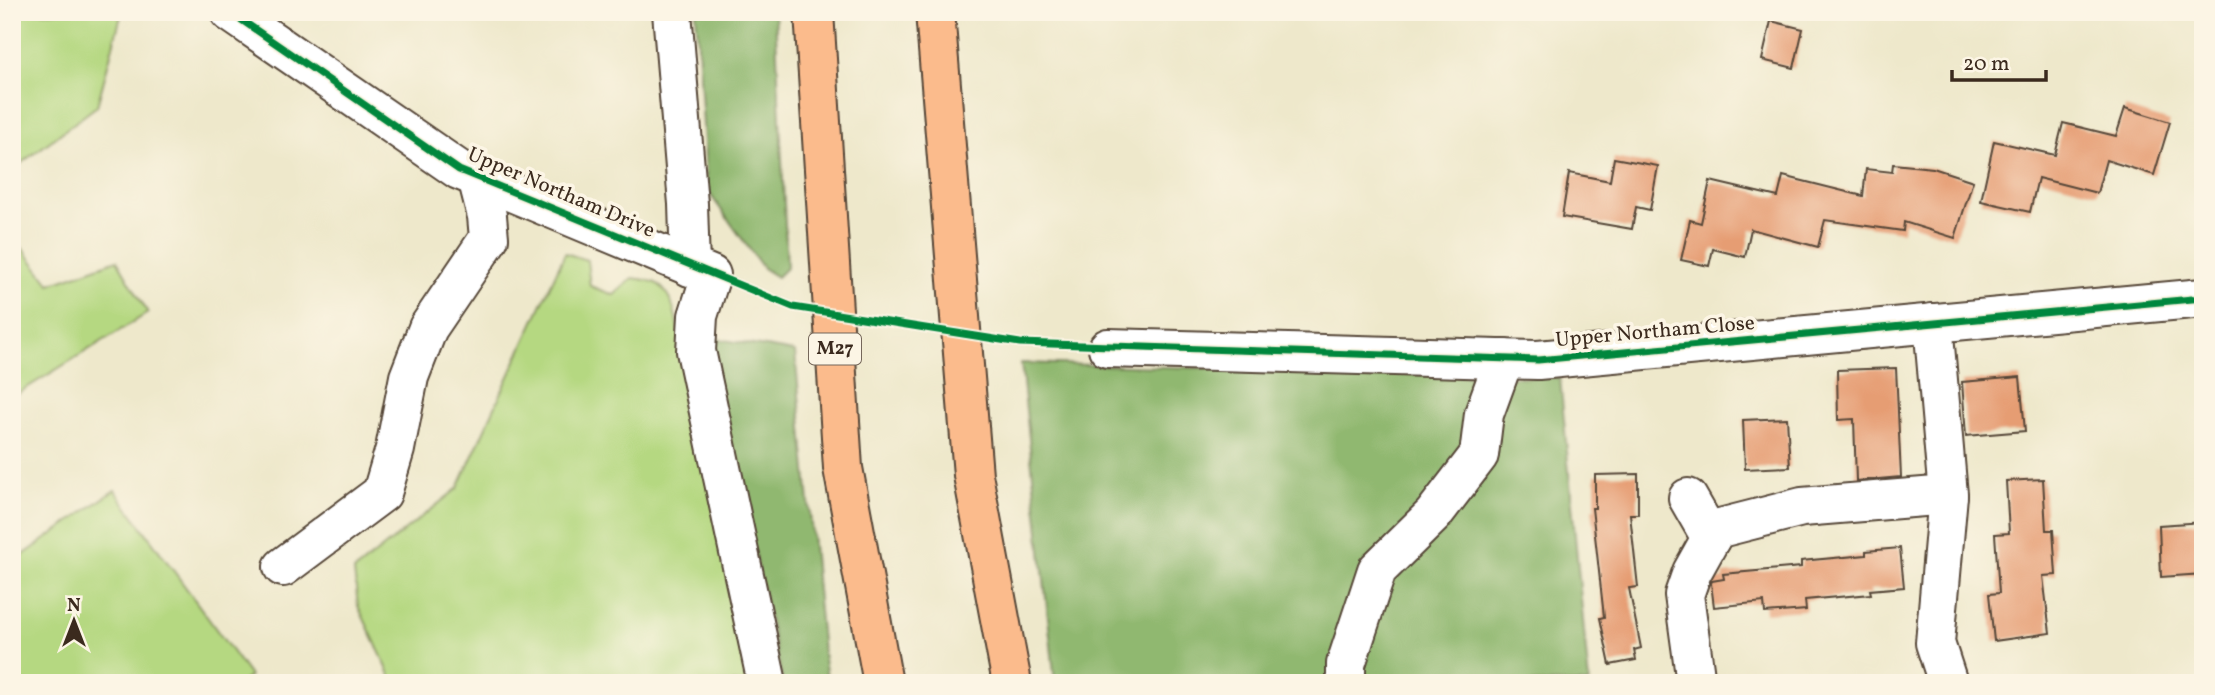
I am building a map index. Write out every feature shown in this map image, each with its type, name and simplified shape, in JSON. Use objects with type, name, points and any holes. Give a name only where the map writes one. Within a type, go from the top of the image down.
[{"type":"highway","name":"M27","points":[[814,12],[843,468],[883,683]]},
{"type":"highway","points":[[934,12],[972,475],[1012,683]]},
{"type":"street","name":"Upper Northam Drive","points":[[230,12],[459,170],[701,271]]},
{"type":"street","points":[[672,12],[701,271],[696,351],[767,683]]},
{"type":"street","points":[[283,567],[382,493],[395,449],[409,377],[428,328],[489,238],[487,216],[477,177]]},
{"type":"street","name":"Upper Northam Close","points":[[1108,348],[1538,360],[2203,298]]},
{"type":"street","points":[[1933,323],[1948,495],[1935,643],[1948,683]]},
{"type":"street","points":[[1346,683],[1346,664],[1377,570],[1433,515],[1479,455],[1484,414],[1504,359]]},
{"type":"street","points":[[1696,683],[1684,595],[1692,572],[1716,529],[1802,507],[1948,495]]},
{"type":"street","points":[[1688,498],[1711,538]]},
{"type":"green space","points":[[12,12],[122,12],[97,106],[12,170]]},
{"type":"green space","points":[[696,12],[775,12],[787,267],[777,277],[763,268],[707,190]]},
{"type":"green space","points":[[12,235],[50,284],[117,260],[148,313],[12,397]]},
{"type":"green space","points":[[565,253],[587,260],[590,286],[614,295],[633,278],[642,279],[656,283],[669,298],[676,319],[683,362],[756,683],[394,683],[358,606],[354,571],[458,488]]},
{"type":"green space","points":[[713,338],[795,352],[828,683],[783,683],[714,365]]},
{"type":"green space","points":[[1021,363],[1560,378],[1589,683],[1055,683]]},
{"type":"green space","points":[[115,490],[250,676],[241,683],[12,683],[12,563]]},
{"type":"building","points":[[1771,21],[1803,29],[1794,68],[1762,60]]},
{"type":"building","points":[[2125,108],[2170,122],[2154,175],[2106,160],[2097,193],[2038,178],[2030,212],[1981,201],[1994,141],[2055,155],[2063,123],[2116,136]]},
{"type":"building","points":[[1614,158],[1658,166],[1650,210],[1636,207],[1632,229],[1562,217],[1569,173],[1610,181]]},
{"type":"building","points":[[1893,164],[1933,168],[1973,181],[1955,238],[1904,222],[1903,231],[1825,220],[1818,247],[1751,229],[1745,257],[1713,249],[1709,266],[1681,260],[1690,220],[1701,223],[1710,181],[1778,197],[1783,176],[1863,196],[1866,169],[1892,172]]},
{"type":"building","points":[[1896,368],[1901,477],[1856,481],[1854,419],[1838,420],[1837,370]]},
{"type":"building","points":[[2020,377],[2025,431],[1966,436],[1962,382]]},
{"type":"building","points":[[1787,418],[1790,467],[1745,469],[1743,420]]},
{"type":"building","points":[[1638,474],[1638,514],[1630,514],[1638,587],[1629,588],[1641,648],[1634,650],[1636,660],[1610,665],[1600,618],[1604,617],[1592,508],[1595,508],[1595,475]]},
{"type":"building","points":[[2043,479],[2046,530],[2053,530],[2056,575],[2043,576],[2050,633],[1994,641],[1989,594],[1999,593],[1995,534],[2009,533],[2006,481]]},
{"type":"building","points":[[2203,522],[2203,574],[2161,577],[2159,525]]},
{"type":"building","points":[[1900,548],[1904,587],[1870,590],[1871,594],[1805,600],[1806,610],[1765,613],[1764,602],[1714,607],[1711,583],[1724,579],[1723,574],[1801,567],[1801,561],[1866,555],[1866,551]]},
{"type":"cycle path","points":[[230,12],[459,170],[793,307],[1020,343],[1538,360],[2203,298]]}]
